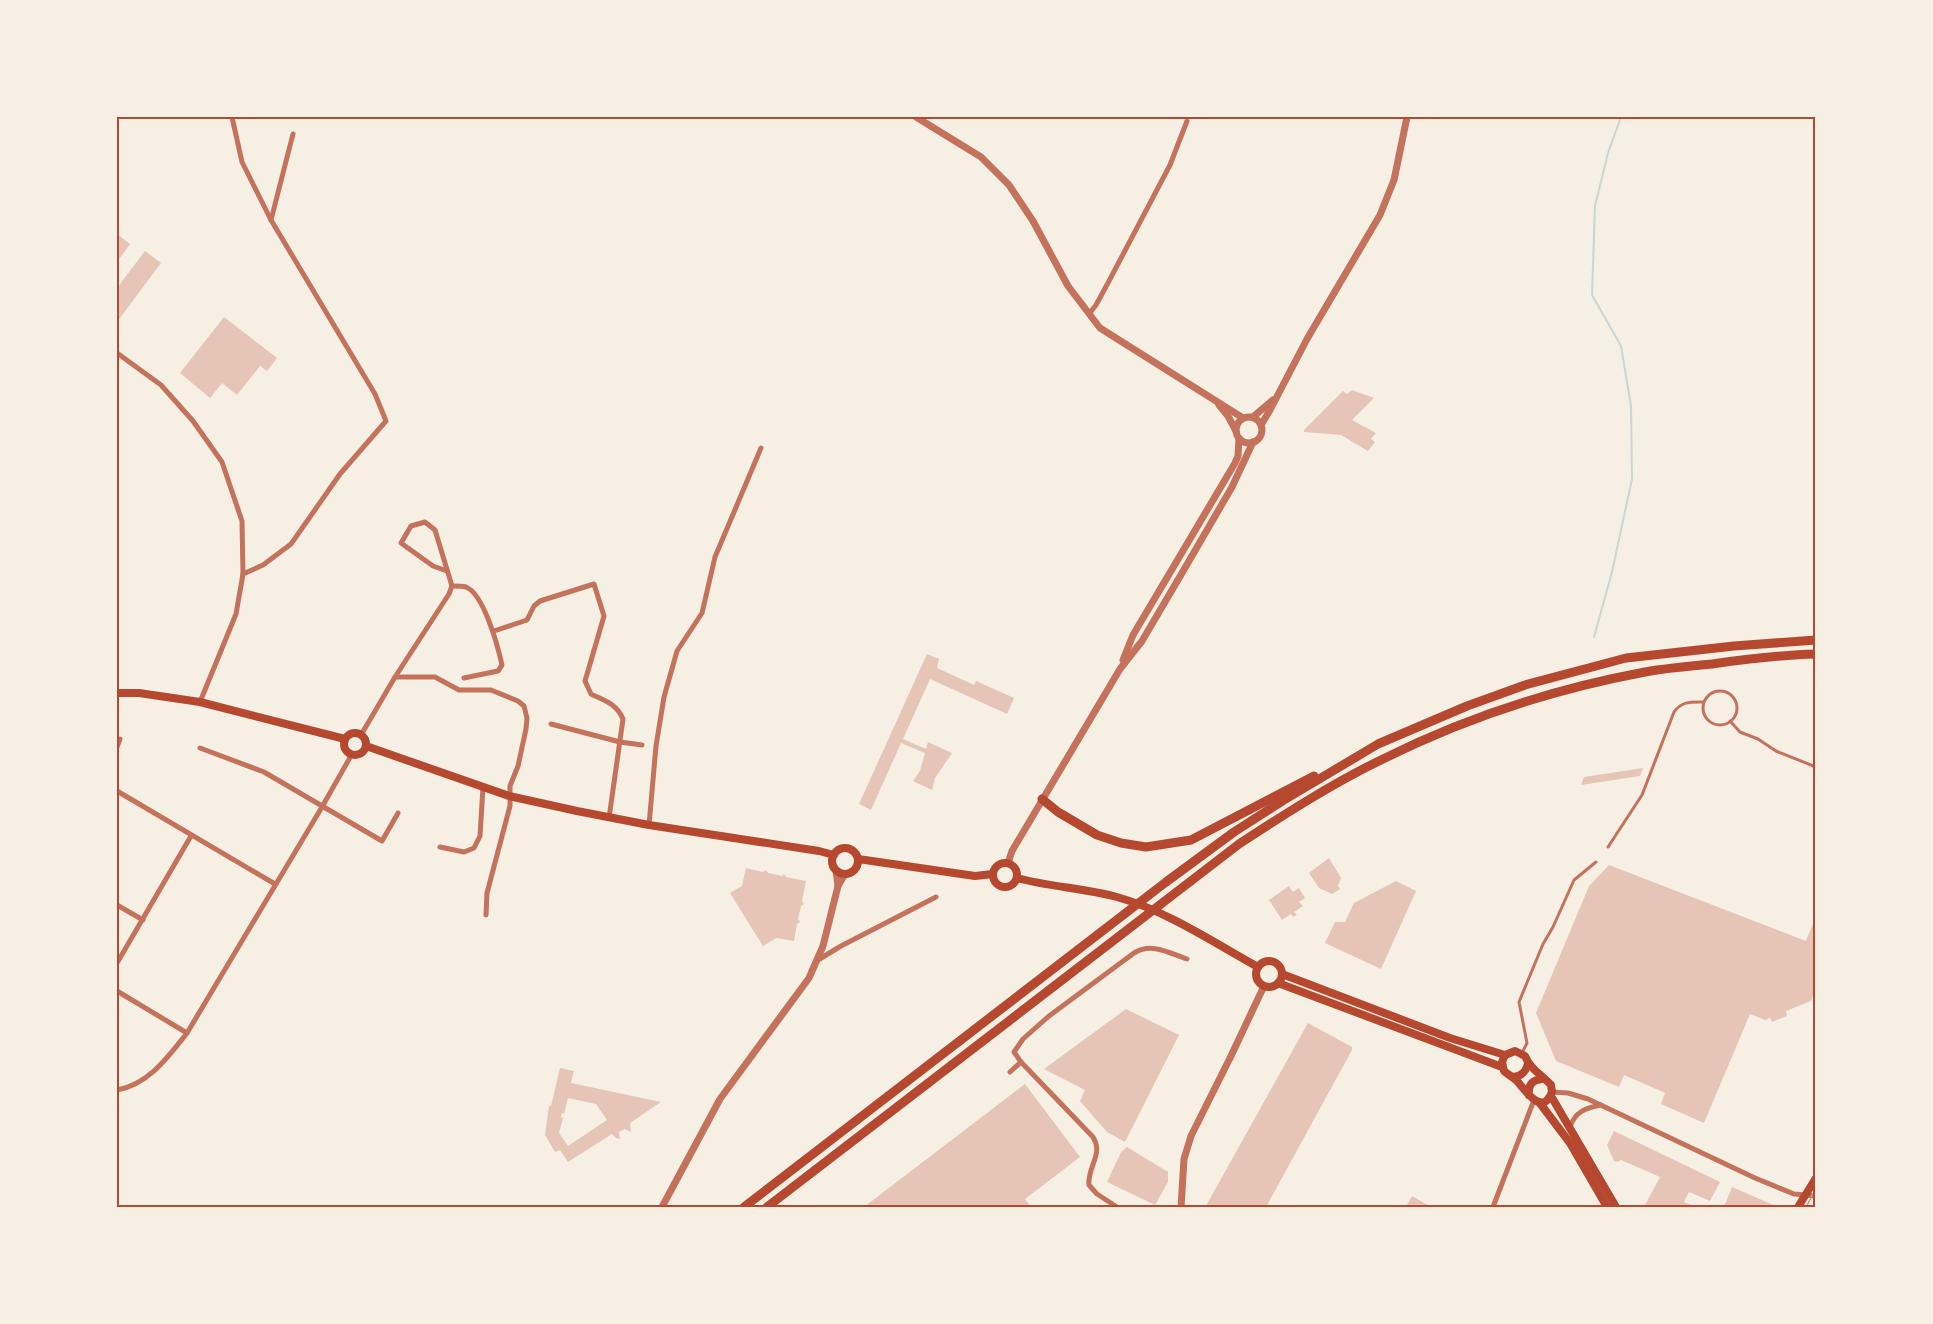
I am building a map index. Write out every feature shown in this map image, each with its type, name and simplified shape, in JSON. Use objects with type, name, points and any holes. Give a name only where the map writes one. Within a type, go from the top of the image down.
[{"type":"highway","points":[[1042,800],[1097,835],[1121,843],[1146,847],[1191,840],[1288,788],[1378,744],[1467,706],[1525,685],[1626,658],[1734,645],[1816,640]]},
{"type":"highway","points":[[766,1207],[1239,844],[1292,810],[1382,759],[1471,721],[1581,686],[1646,672],[1757,658],[1816,654]]},
{"type":"highway","points":[[744,1207],[1234,832],[1378,744]]},
{"type":"main road","points":[[117,693],[139,693],[200,702],[345,740]]},
{"type":"main road","points":[[352,733],[361,735],[366,746],[360,753],[352,754],[345,748],[345,740],[352,733]]},
{"type":"main road","points":[[366,746],[509,796],[609,818],[834,855]]},
{"type":"main road","points":[[840,849],[849,849],[858,859],[855,869],[845,874],[836,870],[832,863],[834,855],[840,849]]},
{"type":"main road","points":[[858,859],[975,876],[993,874]]},
{"type":"main road","points":[[1008,863],[1014,867],[1017,878],[1012,885],[1003,887],[995,882],[993,874],[996,867],[1008,863]]},
{"type":"main road","points":[[1017,878],[1076,887],[1144,906],[1258,967]]},
{"type":"main road","points":[[1264,962],[1273,962],[1279,966],[1282,974],[1278,983],[1264,986],[1258,980],[1258,967],[1264,962]]},
{"type":"main road","points":[[1282,974],[1450,1038],[1505,1055],[1515,1051],[1522,1053],[1542,1079],[1551,1085],[1552,1094],[1616,1207]]},
{"type":"main road","points":[[1278,983],[1502,1067]]},
{"type":"main road","points":[[1505,1055],[1502,1067],[1506,1074],[1514,1077],[1570,1143],[1607,1207]]},
{"type":"main road","points":[[1514,1077],[1525,1073],[1528,1063]]},
{"type":"main road","points":[[1534,1099],[1529,1089],[1531,1083],[1536,1079],[1542,1079]]},
{"type":"main road","points":[[1534,1099],[1545,1101],[1552,1094]]},
{"type":"main road","points":[[1798,1207],[1816,1178]]},
{"type":"street","points":[[232,117],[242,162],[271,220],[375,394],[386,421],[340,474],[291,544],[263,565],[243,574]]},
{"type":"street","points":[[916,117],[981,157],[1009,185],[1033,221],[1068,286],[1100,328],[1243,418],[1252,417],[1276,396]]},
{"type":"street","points":[[1008,863],[1012,851],[1120,669],[1142,641],[1232,487],[1253,442],[1261,435],[1261,424],[1276,396],[1380,215],[1394,180],[1407,117]]},
{"type":"street","points":[[1089,314],[1105,289],[1161,184],[1187,121]]},
{"type":"street","points":[[271,220],[293,134]]},
{"type":"street","points":[[117,353],[161,385],[193,421],[222,462],[242,521],[243,574],[236,614],[200,702]]},
{"type":"street","points":[[1211,397],[1228,416],[1243,441],[1253,442]]},
{"type":"street","points":[[1252,417],[1261,424]]},
{"type":"street","points":[[1120,669],[1133,635],[1235,463],[1238,435],[1236,427],[1243,418]]},
{"type":"street","points":[[649,825],[662,707],[677,651],[702,613],[715,557],[760,448]]},
{"type":"street","points":[[361,735],[452,586],[435,530],[425,522],[411,526],[401,543],[433,566],[447,571]]},
{"type":"street","points":[[494,631],[527,620],[534,606],[540,601],[594,584],[604,616],[585,681],[591,694],[614,705],[620,710],[623,719],[609,818]]},
{"type":"street","points":[[452,586],[466,587],[475,593],[494,631],[502,665],[498,671],[464,678]]},
{"type":"street","points":[[395,677],[435,677],[459,690],[491,690],[518,701],[524,706],[527,718],[526,729],[518,766],[510,786],[510,806],[487,893],[486,915]]},
{"type":"street","points":[[551,724],[620,742],[642,744]]},
{"type":"street","points":[[117,747],[120,739]]},
{"type":"street","points":[[200,748],[264,772],[382,841],[398,813]]},
{"type":"street","points":[[117,1090],[144,1078],[162,1065],[187,1033],[352,754]]},
{"type":"street","points":[[440,848],[464,852],[474,848],[480,836],[483,787]]},
{"type":"street","points":[[117,791],[275,884]]},
{"type":"street","points":[[117,963],[191,836]]},
{"type":"street","points":[[836,870],[838,886]]},
{"type":"street","points":[[662,1207],[720,1099],[737,1073],[800,992],[818,960],[838,886],[845,874]]},
{"type":"street","points":[[818,960],[936,897]]},
{"type":"street","points":[[117,906],[143,920]]},
{"type":"street","points":[[1117,1207],[1096,1194],[1089,1185],[1089,1177],[1097,1153],[1095,1140],[1014,1052],[1023,1039],[1055,1012],[1134,953],[1152,947],[1187,959]]},
{"type":"street","points":[[1181,1207],[1184,1159],[1191,1136],[1264,986]]},
{"type":"street","points":[[117,991],[187,1033]]},
{"type":"street","points":[[1010,1072],[1021,1062]]},
{"type":"street","points":[[1552,1094],[1577,1095],[1735,1170],[1794,1194],[1816,1196]]},
{"type":"street","points":[[1493,1207],[1534,1099]]},
{"type":"street","points":[[1570,1127],[1578,1113],[1602,1105]]},
{"type":"lane","points":[[1608,847],[1642,795],[1674,712],[1679,706],[1686,702],[1703,702],[1713,692],[1727,693],[1734,699],[1737,709],[1731,721],[1722,725],[1712,723],[1705,716],[1703,702]]},
{"type":"lane","points":[[1731,721],[1740,732],[1758,739],[1776,751],[1816,767]]},
{"type":"lane","points":[[1522,1053],[1527,1043],[1519,1002],[1543,944],[1574,880],[1596,862]]},
{"type":"building","points":[[117,234],[130,244],[117,262]]},
{"type":"building","points":[[145,251],[161,263],[117,322],[117,288]]},
{"type":"building","points":[[224,317],[277,358],[267,371],[260,366],[237,395],[222,383],[210,398],[180,373]]},
{"type":"building","points":[[1352,390],[1374,398],[1352,420],[1376,433],[1371,439],[1375,442],[1368,451],[1341,435],[1304,432],[1343,391],[1347,394]]},
{"type":"building","points":[[927,654],[939,659],[937,668],[974,685],[976,681],[1014,698],[1007,714],[930,679],[903,739],[926,749],[928,742],[952,753],[935,778],[932,790],[913,781],[920,771],[925,753],[901,743],[871,810],[859,804]]},
{"type":"building","points":[[1643,768],[1640,776],[1581,785],[1584,777]]},
{"type":"building","points":[[1329,858],[1341,878],[1338,886],[1340,889],[1332,894],[1319,888],[1309,873]]},
{"type":"building","points":[[1609,865],[1806,941],[1816,916],[1816,988],[1811,1001],[1786,1011],[1787,1016],[1772,1022],[1770,1018],[1765,1020],[1750,1014],[1704,1123],[1661,1104],[1665,1093],[1624,1075],[1619,1087],[1556,1061],[1536,1013],[1589,886]]},
{"type":"building","points":[[746,868],[763,872],[766,870],[768,873],[782,876],[784,874],[786,877],[806,881],[802,901],[804,904],[801,906],[798,919],[800,922],[797,924],[794,941],[776,938],[763,946],[730,893],[742,886]]},
{"type":"building","points":[[1396,881],[1416,891],[1381,969],[1325,943],[1335,922],[1345,922],[1354,903]]},
{"type":"building","points":[[1289,886],[1293,892],[1299,888],[1305,898],[1299,902],[1303,906],[1294,912],[1297,915],[1293,917],[1291,914],[1282,920],[1269,900]]},
{"type":"building","points":[[1126,1009],[1179,1035],[1125,1142],[1107,1132],[1080,1101],[1085,1090],[1044,1069]]},
{"type":"building","points":[[1308,1023],[1352,1047],[1352,1050],[1266,1207],[1208,1207],[1207,1204]]},
{"type":"building","points":[[560,1068],[574,1071],[571,1083],[661,1102],[630,1123],[631,1132],[625,1129],[619,1132],[620,1139],[612,1134],[568,1162],[560,1150],[555,1152],[545,1135],[549,1106],[551,1106]],"holes":[[[568,1098],[596,1104],[607,1120],[568,1146],[559,1133],[562,1113],[564,1114]]]},
{"type":"building","points":[[1025,1084],[1080,1157],[1025,1199],[1031,1207],[864,1207]]},
{"type":"building","points":[[1614,1131],[1720,1182],[1710,1201],[1689,1192],[1684,1202],[1691,1205],[1690,1207],[1644,1207],[1660,1177],[1621,1160],[1614,1161],[1607,1145]]},
{"type":"building","points":[[1127,1147],[1168,1172],[1168,1182],[1155,1205],[1107,1182],[1121,1152]]},
{"type":"building","points":[[1732,1187],[1778,1207],[1724,1207]]},
{"type":"building","points":[[1412,1196],[1431,1207],[1406,1207]]},
{"type":"waterway","points":[[1594,637],[1612,572],[1632,479],[1631,406],[1621,346],[1592,295],[1595,206],[1608,153],[1621,117]]},
{"type":"tram line","points":[[1806,1207],[1816,1189]]}]
